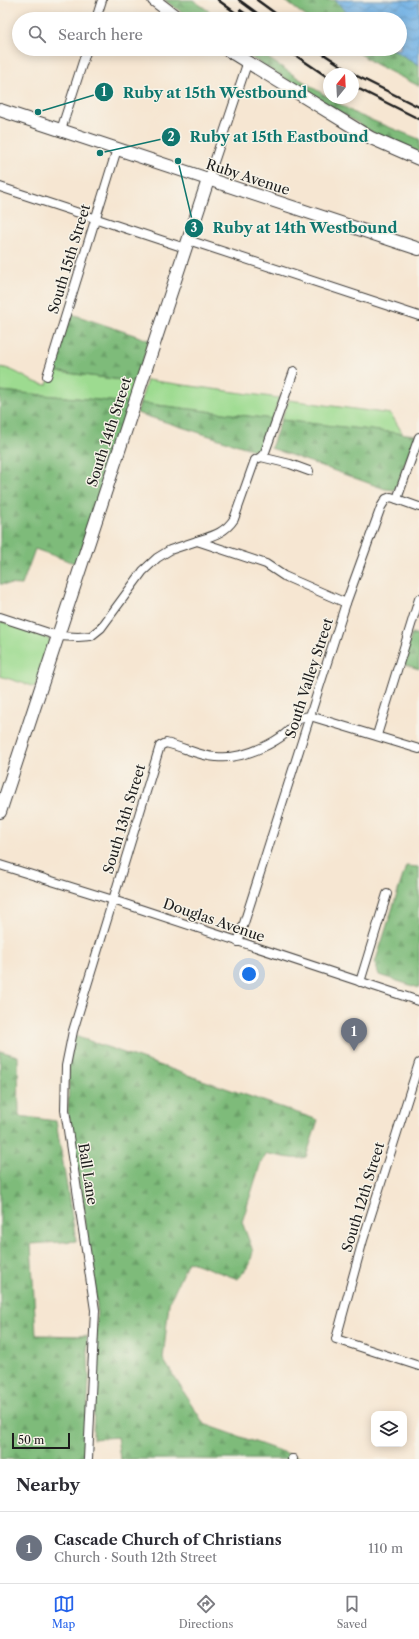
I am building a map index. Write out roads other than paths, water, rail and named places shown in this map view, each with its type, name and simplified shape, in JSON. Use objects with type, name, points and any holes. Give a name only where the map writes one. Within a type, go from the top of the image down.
[{"type":"street","points":[[98,12],[102,0]]},
{"type":"street","points":[[154,0],[170,12]]},
{"type":"street","points":[[61,130],[85,56]]},
{"type":"street","points":[[238,56],[370,138],[419,159]]},
{"type":"street","name":"South 14th Street","points":[[0,812],[248,62]]},
{"type":"street","name":"Ruby Avenue","points":[[0,110],[419,249]]},
{"type":"street","name":"South 15th Street","points":[[47,376],[117,149]]},
{"type":"street","points":[[0,187],[95,218],[187,244],[419,316]]},
{"type":"street","points":[[0,617],[58,636],[91,636],[101,628],[144,571],[158,558],[170,550],[223,532],[230,526],[234,519],[255,460],[261,457],[265,452],[294,371]]},
{"type":"street","points":[[419,437],[397,500],[419,507]]},
{"type":"street","points":[[261,457],[290,464],[309,471]]},
{"type":"street","name":"South Valley Street","points":[[238,942],[346,603],[384,501],[391,497],[397,500]]},
{"type":"street","points":[[197,541],[266,564],[284,576],[346,603]]},
{"type":"street","points":[[377,735],[419,599]]},
{"type":"street","points":[[310,716],[377,735],[419,749]]},
{"type":"street","name":"South 13th Street","points":[[113,900],[160,746],[166,743],[216,757],[233,757],[270,744],[284,736],[293,728],[299,718],[310,716]]},
{"type":"street","name":"Douglas Avenue","points":[[0,865],[113,900],[419,1001]]},
{"type":"street","points":[[360,982],[387,894]]},
{"type":"street","name":"Ball Lane","points":[[88,1459],[95,1310],[65,1110],[66,1066],[73,1031],[113,900]]},
{"type":"street","name":"South 12th Street","points":[[419,1063],[363,1240],[336,1339],[419,1366]]},
{"type":"water","points":[[335,0],[419,0],[419,65],[404,56],[407,56],[407,12],[346,12]]},
{"type":"railway","points":[[218,0],[234,12]]},
{"type":"railway","points":[[239,0],[255,12]]},
{"type":"railway","points":[[257,0],[273,12]]},
{"type":"railway","points":[[296,56],[323,74]]},
{"type":"railway","points":[[327,56],[357,76],[419,107]]},
{"type":"railway","points":[[359,89],[419,119]]},
{"type":"place","name":"Ruby at 15th Westbound","points":[[38,112]]},
{"type":"place","name":"Ruby at 15th Eastbound","points":[[100,153]]},
{"type":"place","name":"Ruby at 14th Westbound","points":[[178,161]]},
{"type":"place","name":"Cascade Church of Christians","points":[[354,1051]]}]
